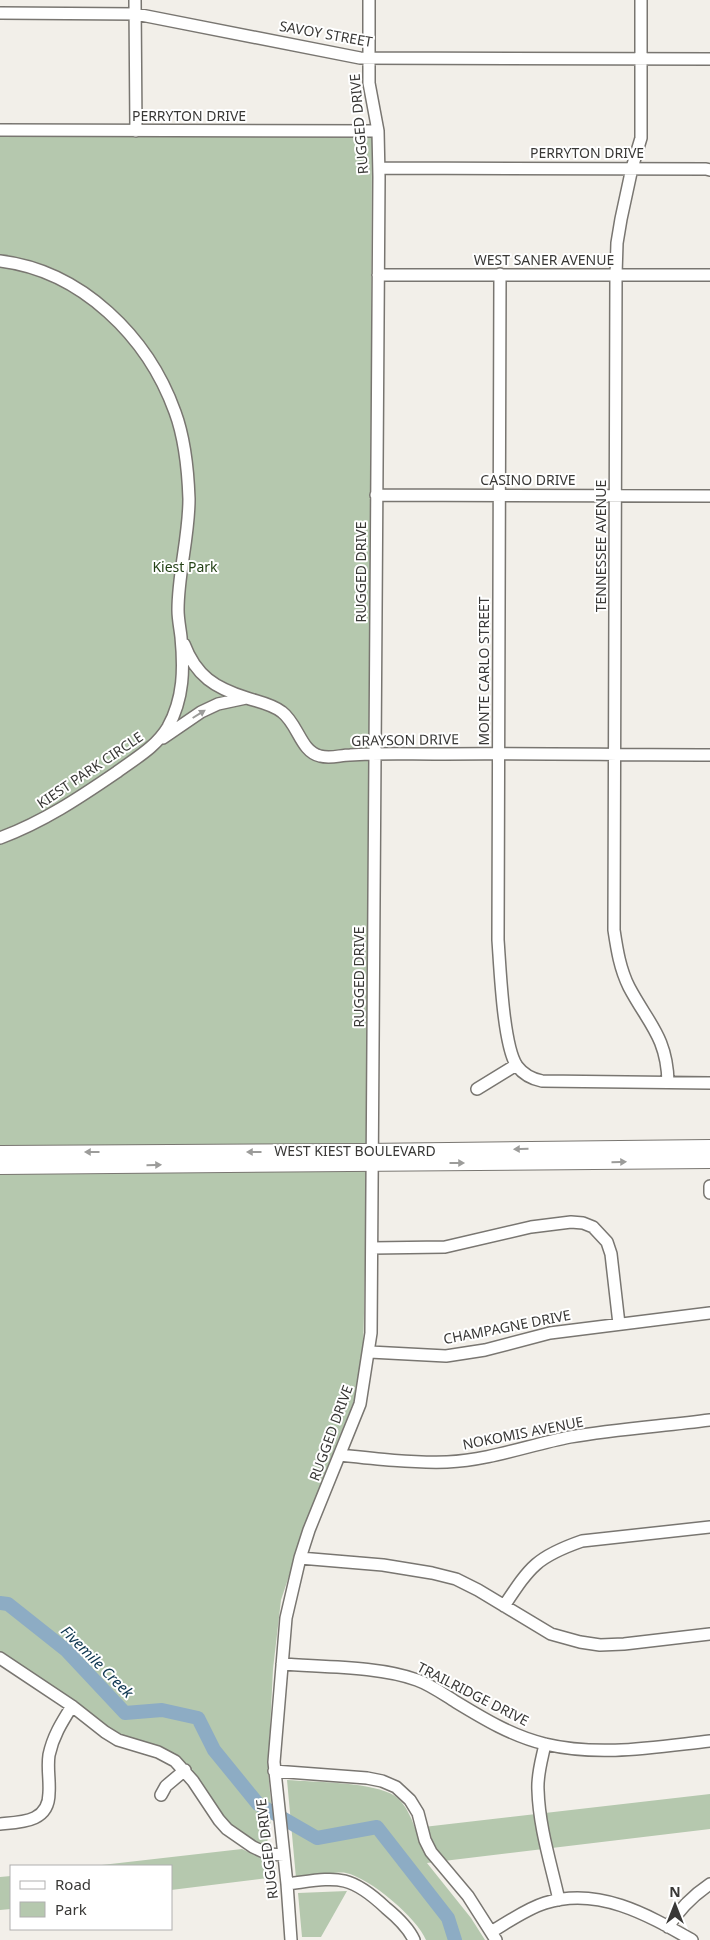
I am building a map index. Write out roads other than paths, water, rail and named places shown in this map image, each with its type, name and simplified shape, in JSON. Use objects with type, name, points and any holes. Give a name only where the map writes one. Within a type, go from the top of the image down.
[{"type":"main road","name":"WEST KIEST BOULEVARD","points":[[543,1156],[710,1147]]},
{"type":"main road","name":"WEST KIEST BOULEVARD","points":[[0,1153],[373,1157],[543,1156],[710,1161]]},
{"type":"main road","name":"WEST KIEST BOULEVARD","points":[[0,1167],[373,1157]]},
{"type":"street","points":[[135,0],[136,130]]},
{"type":"street","name":"RUGGED DRIVE","points":[[291,1940],[283,1842],[274,1772],[287,1610],[309,1530],[360,1404],[370,1352],[373,1157],[379,168],[378,131],[370,95],[369,0]]},
{"type":"street","name":"TENNESSEE AVENUE","points":[[642,0],[641,138],[632,168],[617,243],[616,275],[614,930],[621,968],[628,985],[657,1033],[663,1048],[667,1064],[668,1082]]},
{"type":"street","name":"SAVOY STREET","points":[[0,13],[136,14],[369,58],[710,59]]},
{"type":"street","name":"PERRYTON DRIVE","points":[[0,130],[378,131]]},
{"type":"street","name":"PERRYTON DRIVE","points":[[379,168],[709,168]]},
{"type":"street","name":"KIEST PARK CIRCLE","points":[[0,261],[51,275],[85,293],[118,321],[151,363],[175,412],[186,460],[189,500],[187,543],[179,584],[178,612],[184,672],[175,712],[159,741],[71,804],[48,818],[0,838]]},
{"type":"street","name":"MONTE CARLO STREET","points":[[500,274],[498,940],[509,1044],[516,1065]]},
{"type":"street","name":"WEST SANER AVENUE","points":[[378,275],[710,275]]},
{"type":"street","name":"CASINO DRIVE","points":[[376,495],[710,496]]},
{"type":"street","name":"GRAYSON DRIVE","points":[[181,635],[187,653],[203,676],[215,684],[246,698],[267,704],[281,711],[290,720],[306,747],[315,755],[329,758],[349,754],[710,755]]},
{"type":"street","name":"GRAYSON DRIVE","points":[[159,741],[201,712],[218,704],[246,698]]},
{"type":"street","points":[[477,1089],[516,1065],[533,1079],[542,1081],[710,1083]]},
{"type":"street","points":[[710,1186],[710,1193]]},
{"type":"street","points":[[372,1248],[445,1247],[531,1228],[571,1222],[583,1223],[593,1227],[607,1242],[611,1254],[619,1324]]},
{"type":"street","name":"CHAMPAGNE DRIVE","points":[[370,1352],[446,1356],[486,1350],[550,1333],[710,1313]]},
{"type":"street","name":"NOKOMIS AVENUE","points":[[340,1456],[437,1462],[473,1460],[573,1437],[710,1420]]},
{"type":"street","points":[[504,1606],[525,1574],[537,1562],[562,1548],[582,1541],[710,1527]]},
{"type":"street","points":[[300,1558],[383,1565],[456,1579],[551,1634],[600,1645],[710,1634]]},
{"type":"street","points":[[0,1658],[72,1706],[118,1740],[167,1756],[184,1770],[227,1829],[238,1838],[268,1854],[284,1855]]},
{"type":"street","name":"TRAILRIDGE DRIVE","points":[[282,1664],[399,1674],[418,1680],[495,1725],[529,1740],[545,1744],[594,1751],[710,1741]]},
{"type":"street","points":[[0,1824],[26,1822],[37,1818],[44,1810],[48,1803],[48,1763],[52,1742],[56,1730],[72,1706]]},
{"type":"street","points":[[545,1744],[540,1766],[539,1804],[559,1900]]},
{"type":"street","points":[[161,1795],[166,1786],[184,1770]]},
{"type":"street","points":[[274,1772],[367,1778],[382,1781],[396,1787],[410,1800],[418,1813],[431,1852],[468,1896],[493,1936],[525,1912],[545,1903],[585,1898],[608,1901],[628,1907],[692,1940]]},
{"type":"street","points":[[287,1884],[335,1879],[362,1887],[399,1919],[414,1940]]},
{"type":"street","points":[[668,1927],[692,1896],[710,1884]]},
{"type":"waterway","name":"Fivemile Creek","points":[[0,1603],[8,1604],[66,1650],[125,1713],[162,1710],[198,1718],[214,1750],[258,1804],[317,1838],[377,1827],[448,1918],[455,1940]]},
{"type":"park label","name":"Kiest Park","points":[[185,567]]}]
